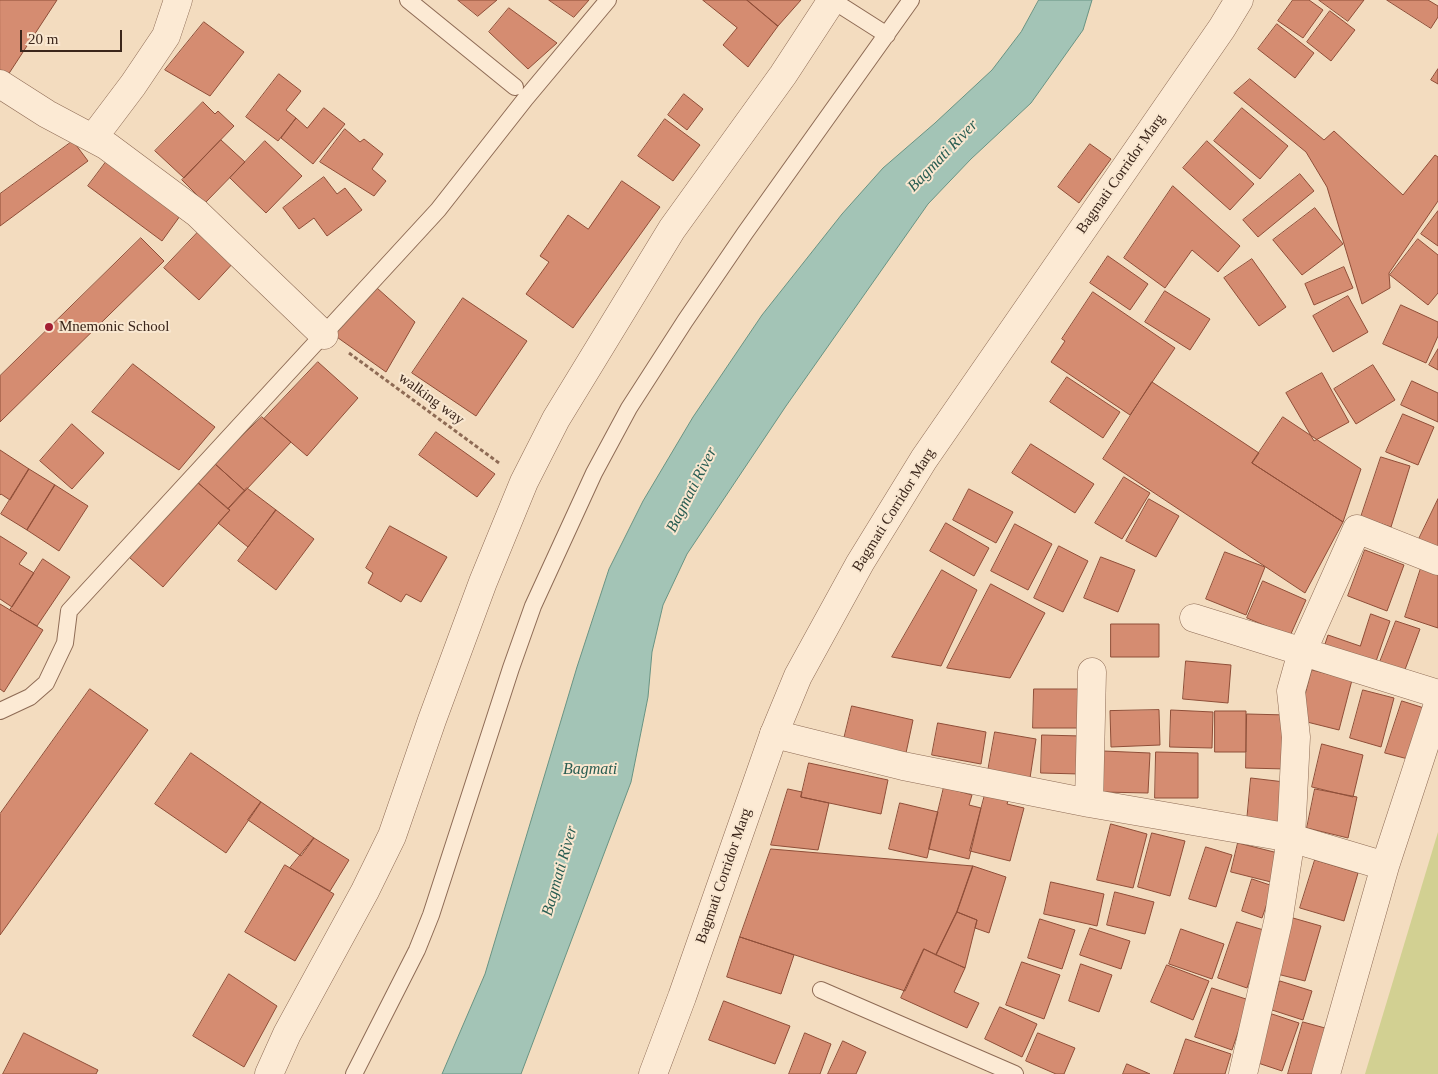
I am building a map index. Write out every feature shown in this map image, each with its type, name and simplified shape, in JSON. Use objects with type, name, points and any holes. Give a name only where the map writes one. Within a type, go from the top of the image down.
[{"type":"street","points":[[93,138],[133,85],[166,36],[178,0]]},
{"type":"street","points":[[269,1074],[291,1025],[365,891],[392,836],[473,610],[524,482],[556,419],[672,229],[783,75],[832,0]]},
{"type":"street","name":"Bagmati Corridor Marg","points":[[653,1074],[686,988],[774,734],[803,667],[860,563],[924,459],[1222,28],[1239,0]]},
{"type":"street","points":[[0,84],[47,114],[93,138],[196,213],[324,334]]},
{"type":"street","points":[[1243,1074],[1278,922],[1292,838],[1296,737],[1291,691],[1302,652],[1357,529],[1438,561]]},
{"type":"street","points":[[1194,618],[1438,694]]},
{"type":"street","points":[[1089,803],[1092,672]]},
{"type":"street","points":[[1326,1074],[1385,866],[1438,704]]},
{"type":"street","points":[[774,734],[903,766],[1089,803],[1292,838],[1385,866]]},
{"type":"lane","points":[[408,0],[515,87]]},
{"type":"lane","points":[[0,711],[30,697],[46,684],[65,643],[69,611],[438,210],[526,98],[608,0]]},
{"type":"lane","points":[[832,0],[887,35]]},
{"type":"lane","points":[[354,1074],[417,950],[431,915],[533,606],[594,473],[629,408],[685,321],[745,233],[911,0]]},
{"type":"lane","points":[[821,990],[1015,1074]]},
{"type":"path","name":"walking way","points":[[324,334],[524,482]]},
{"type":"shaded area","points":[[1438,832],[1438,1074],[1365,1074]]},
{"type":"water","name":"Bagmati","points":[[1039,0],[1092,0],[1083,30],[1031,103],[971,159],[928,204],[786,406],[687,554],[663,605],[652,652],[648,697],[631,782],[521,1074],[442,1074],[485,974],[577,667],[609,569],[643,501],[693,417],[762,315],[842,214],[883,168],[992,70],[1021,32]]},
{"type":"building","points":[[0,0],[57,0],[6,78],[0,74]]},
{"type":"building","points":[[458,0],[497,0],[478,16]]},
{"type":"building","points":[[549,0],[589,0],[574,17]]},
{"type":"building","points":[[703,0],[747,0],[778,26],[748,67],[723,45],[737,28]]},
{"type":"building","points":[[747,0],[801,0],[778,26]]},
{"type":"building","points":[[1293,0],[1309,0],[1323,10],[1303,38],[1278,21]]},
{"type":"building","points":[[1319,0],[1364,0],[1348,21]]},
{"type":"building","points":[[1387,0],[1428,0],[1438,6],[1438,17],[1431,28]]},
{"type":"building","points":[[509,8],[557,43],[528,69],[489,32]]},
{"type":"building","points":[[1330,11],[1355,30],[1331,61],[1307,42]]},
{"type":"building","points":[[204,22],[244,52],[210,96],[165,70]]},
{"type":"building","points":[[1277,24],[1314,53],[1295,78],[1258,49]]},
{"type":"building","points":[[1438,69],[1438,84],[1431,80]]},
{"type":"building","points":[[279,74],[301,91],[286,110],[296,118],[278,141],[246,117]]},
{"type":"building","points":[[1250,79],[1324,140],[1334,131],[1403,195],[1435,155],[1438,157],[1438,201],[1389,273],[1390,288],[1362,304],[1327,187],[1306,152],[1234,93]]},
{"type":"building","points":[[684,94],[703,109],[687,130],[668,115]]},
{"type":"building","points":[[203,102],[215,114],[218,111],[234,126],[184,178],[155,151]]},
{"type":"building","points":[[324,108],[345,124],[313,164],[281,138],[296,118],[307,128]]},
{"type":"building","points":[[1242,108],[1288,146],[1260,179],[1214,141]]},
{"type":"building","points":[[665,119],[700,145],[673,181],[638,156]]},
{"type":"building","points":[[345,129],[360,142],[364,139],[383,154],[372,169],[386,181],[374,196],[320,162]]},
{"type":"building","points":[[221,140],[245,162],[205,203],[182,180]]},
{"type":"building","points":[[73,141],[88,161],[0,226],[0,194]]},
{"type":"building","points":[[265,141],[302,176],[266,213],[230,178]]},
{"type":"building","points":[[1207,141],[1254,184],[1230,210],[1183,168]]},
{"type":"building","points":[[1090,144],[1111,159],[1079,203],[1058,187]]},
{"type":"building","points":[[106,162],[180,216],[162,241],[88,186]]},
{"type":"building","points":[[1300,174],[1314,191],[1258,237],[1243,220]]},
{"type":"building","points":[[324,177],[337,194],[345,188],[362,210],[327,236],[314,218],[299,229],[283,208]]},
{"type":"building","points":[[622,181],[660,207],[573,328],[526,294],[549,262],[540,256],[568,215],[588,229]]},
{"type":"building","points":[[1173,186],[1240,246],[1218,272],[1192,250],[1165,288],[1124,258]]},
{"type":"building","points":[[1315,208],[1343,244],[1302,275],[1273,240]]},
{"type":"building","points":[[1438,211],[1438,246],[1421,234]]},
{"type":"building","points":[[201,229],[235,261],[199,300],[164,268]]},
{"type":"building","points":[[141,238],[164,261],[0,422],[0,376]]},
{"type":"building","points":[[1418,239],[1438,255],[1438,293],[1428,305],[1390,275]]},
{"type":"building","points":[[1108,256],[1148,284],[1130,310],[1090,283]]},
{"type":"building","points":[[1252,259],[1286,307],[1259,326],[1224,278]]},
{"type":"building","points":[[1344,267],[1353,288],[1314,305],[1305,284]]},
{"type":"building","points":[[377,288],[415,322],[386,372],[334,335]]},
{"type":"building","points":[[1165,291],[1210,319],[1190,350],[1145,322]]},
{"type":"building","points":[[1093,292],[1175,348],[1130,415],[1051,362],[1065,341],[1062,339]]},
{"type":"building","points":[[1348,296],[1368,332],[1333,352],[1313,316]]},
{"type":"building","points":[[463,298],[527,341],[476,416],[412,373]]},
{"type":"building","points":[[1401,305],[1438,322],[1438,336],[1426,363],[1383,344]]},
{"type":"building","points":[[1438,349],[1438,370],[1429,365]]},
{"type":"building","points":[[318,362],[358,398],[307,456],[264,419]]},
{"type":"building","points":[[133,364],[215,427],[179,470],[92,412]]},
{"type":"building","points":[[1373,365],[1395,400],[1356,424],[1334,389]]},
{"type":"building","points":[[1322,373],[1349,422],[1314,441],[1286,393]]},
{"type":"building","points":[[1067,377],[1120,412],[1103,438],[1050,402]]},
{"type":"building","points":[[1412,381],[1438,393],[1438,422],[1401,405]]},
{"type":"building","points":[[1152,382],[1259,453],[1252,463],[1343,522],[1305,593],[1103,459]]},
{"type":"building","points":[[1403,414],[1434,427],[1418,465],[1386,452]]},
{"type":"building","points":[[262,417],[291,442],[245,491],[214,463]]},
{"type":"building","points":[[1283,417],[1361,469],[1343,522],[1252,463]]},
{"type":"building","points":[[72,424],[104,453],[72,489],[40,461]]},
{"type":"building","points":[[436,432],[495,474],[477,497],[419,455]]},
{"type":"building","points":[[1031,444],[1094,484],[1075,513],[1012,473]]},
{"type":"building","points":[[0,450],[29,469],[10,500],[0,495]]},
{"type":"building","points":[[1381,457],[1410,466],[1391,527],[1361,517]]},
{"type":"building","points":[[214,463],[245,491],[228,509],[197,482]]},
{"type":"building","points":[[29,469],[55,485],[27,530],[1,514]]},
{"type":"building","points":[[1124,477],[1150,493],[1122,539],[1095,523]]},
{"type":"building","points":[[197,482],[230,510],[163,587],[130,558]]},
{"type":"building","points":[[55,485],[88,506],[59,551],[27,530]]},
{"type":"building","points":[[247,488],[276,510],[248,547],[218,523]]},
{"type":"building","points":[[969,489],[1013,512],[996,543],[953,520]]},
{"type":"building","points":[[1149,499],[1179,516],[1156,557],[1126,541]]},
{"type":"building","points":[[1438,499],[1438,551],[1418,541]]},
{"type":"building","points":[[276,510],[314,539],[276,590],[238,561]]},
{"type":"building","points":[[946,523],[989,548],[974,576],[930,551]]},
{"type":"building","points":[[1015,524],[1052,544],[1028,590],[991,571]]},
{"type":"building","points":[[390,526],[447,557],[421,602],[406,594],[401,602],[368,583],[373,573],[366,568]]},
{"type":"building","points":[[0,536],[27,553],[19,564],[34,573],[12,607],[0,599]]},
{"type":"building","points":[[1059,546],[1088,561],[1063,612],[1034,598]]},
{"type":"building","points":[[1365,550],[1404,565],[1387,611],[1348,596]]},
{"type":"building","points":[[1225,552],[1265,567],[1246,615],[1206,599]]},
{"type":"building","points":[[1101,557],[1135,570],[1118,612],[1084,598]]},
{"type":"building","points":[[43,559],[70,577],[37,626],[10,610]]},
{"type":"building","points":[[1422,565],[1438,570],[1438,628],[1405,617]]},
{"type":"building","points":[[942,570],[977,590],[941,666],[892,657]]},
{"type":"building","points":[[1263,581],[1306,600],[1290,636],[1247,618]]},
{"type":"building","points":[[991,584],[1045,613],[1010,678],[947,668]]},
{"type":"building","points":[[0,604],[43,630],[4,692],[0,689]]},
{"type":"building","points":[[1371,614],[1390,621],[1373,670],[1322,653],[1328,635],[1360,646]]},
{"type":"building","points":[[1396,621],[1420,629],[1403,675],[1378,667]]},
{"type":"building","points":[[1111,624],[1159,624],[1159,657],[1111,657]]},
{"type":"building","points":[[1186,661],[1231,665],[1228,703],[1183,699]]},
{"type":"building","points":[[1312,670],[1352,680],[1339,730],[1299,720]]},
{"type":"building","points":[[90,689],[148,730],[0,935],[0,814]]},
{"type":"building","points":[[1034,689],[1079,689],[1078,728],[1033,728]]},
{"type":"building","points":[[1363,690],[1394,698],[1381,747],[1350,738]]},
{"type":"building","points":[[1402,701],[1424,708],[1408,759],[1385,753]]},
{"type":"building","points":[[852,706],[913,720],[906,753],[844,739]]},
{"type":"building","points":[[1159,710],[1160,745],[1111,747],[1110,711]]},
{"type":"building","points":[[1171,710],[1213,712],[1212,748],[1170,747]]},
{"type":"building","points":[[1215,711],[1246,711],[1246,752],[1215,752]]},
{"type":"building","points":[[1247,714],[1287,715],[1286,769],[1246,768]]},
{"type":"building","points":[[938,723],[986,732],[981,764],[932,755]]},
{"type":"building","points":[[995,732],[1036,739],[1030,778],[988,771]]},
{"type":"building","points":[[1042,735],[1081,736],[1080,774],[1041,773]]},
{"type":"building","points":[[1322,744],[1363,755],[1353,797],[1312,787]]},
{"type":"building","points":[[1103,751],[1150,753],[1148,793],[1102,792]]},
{"type":"building","points":[[1156,752],[1198,753],[1198,798],[1155,798]]},
{"type":"building","points":[[191,753],[261,802],[226,853],[155,804]]},
{"type":"building","points":[[809,763],[888,780],[881,814],[801,797]]},
{"type":"building","points":[[1251,778],[1293,783],[1289,825],[1247,821]]},
{"type":"building","points":[[944,787],[972,795],[969,805],[981,808],[969,859],[929,849]]},
{"type":"building","points":[[987,787],[1010,794],[1007,804],[1024,808],[1010,861],[970,851]]},
{"type":"building","points":[[788,789],[802,792],[801,797],[829,803],[818,850],[771,845]]},
{"type":"building","points":[[1315,789],[1357,797],[1348,838],[1307,828]]},
{"type":"building","points":[[261,802],[314,838],[301,856],[248,820]]},
{"type":"building","points":[[900,803],[938,812],[927,858],[889,849]]},
{"type":"building","points":[[1111,824],[1147,834],[1133,888],[1097,880]]},
{"type":"building","points":[[1152,833],[1185,841],[1170,896],[1138,887]]},
{"type":"building","points":[[314,838],[349,860],[330,891],[290,868]]},
{"type":"building","points":[[1238,843],[1278,853],[1271,882],[1231,872]]},
{"type":"building","points":[[1206,847],[1232,855],[1216,907],[1189,899]]},
{"type":"building","points":[[771,849],[973,866],[957,912],[936,955],[924,949],[905,991],[740,937]]},
{"type":"building","points":[[1315,860],[1358,873],[1344,921],[1300,908]]},
{"type":"building","points":[[285,865],[334,894],[295,961],[245,932]]},
{"type":"building","points":[[973,866],[1006,877],[989,933],[975,928],[977,920],[957,912]]},
{"type":"building","points":[[1252,879],[1273,886],[1262,918],[1242,911]]},
{"type":"building","points":[[1051,882],[1104,894],[1097,926],[1044,914]]},
{"type":"building","points":[[1115,892],[1154,902],[1145,934],[1107,925]]},
{"type":"building","points":[[957,912],[977,920],[965,968],[936,955]]},
{"type":"building","points":[[1293,918],[1321,926],[1305,981],[1277,974]]},
{"type":"building","points":[[1040,919],[1075,930],[1062,969],[1028,958]]},
{"type":"building","points":[[1237,922],[1267,931],[1247,988],[1218,978]]},
{"type":"building","points":[[1090,928],[1130,941],[1121,969],[1080,955]]},
{"type":"building","points":[[1181,929],[1224,944],[1212,979],[1169,964]]},
{"type":"building","points":[[740,937],[794,955],[781,994],[727,977]]},
{"type":"building","points":[[924,949],[965,968],[954,992],[979,1003],[967,1028],[901,998]]},
{"type":"building","points":[[1022,962],[1060,975],[1044,1019],[1006,1005]]},
{"type":"building","points":[[1081,964],[1112,975],[1099,1012],[1069,1001]]},
{"type":"building","points":[[1167,965],[1209,981],[1193,1020],[1151,1002]]},
{"type":"building","points":[[229,974],[277,1006],[244,1067],[193,1036]]},
{"type":"building","points":[[1280,981],[1312,991],[1303,1020],[1272,1010]]},
{"type":"building","points":[[1212,988],[1249,1000],[1232,1050],[1195,1037]]},
{"type":"building","points":[[724,1001],[790,1026],[775,1064],[709,1040]]},
{"type":"building","points":[[1000,1007],[1037,1024],[1022,1057],[985,1039]]},
{"type":"building","points":[[1272,1014],[1299,1023],[1282,1071],[1255,1062]]},
{"type":"building","points":[[1303,1022],[1325,1028],[1313,1074],[1288,1074]]},
{"type":"building","points":[[24,1033],[98,1070],[96,1074],[3,1074]]},
{"type":"building","points":[[805,1033],[831,1044],[820,1074],[789,1074]]},
{"type":"building","points":[[1038,1033],[1075,1048],[1064,1074],[1056,1074],[1026,1061]]},
{"type":"building","points":[[1186,1039],[1231,1054],[1225,1074],[1174,1074]]},
{"type":"building","points":[[843,1041],[866,1052],[856,1074],[828,1074]]},
{"type":"building","points":[[1127,1064],[1150,1074],[1123,1074]]},
{"type":"place","name":"Mnemonic School","points":[[49,327]]},
{"type":"water label","name":"Bagmati River","points":[[943,156]]},
{"type":"water label","name":"Bagmati River","points":[[692,490]]},
{"type":"water label","name":"Bagmati River","points":[[560,871]]}]
